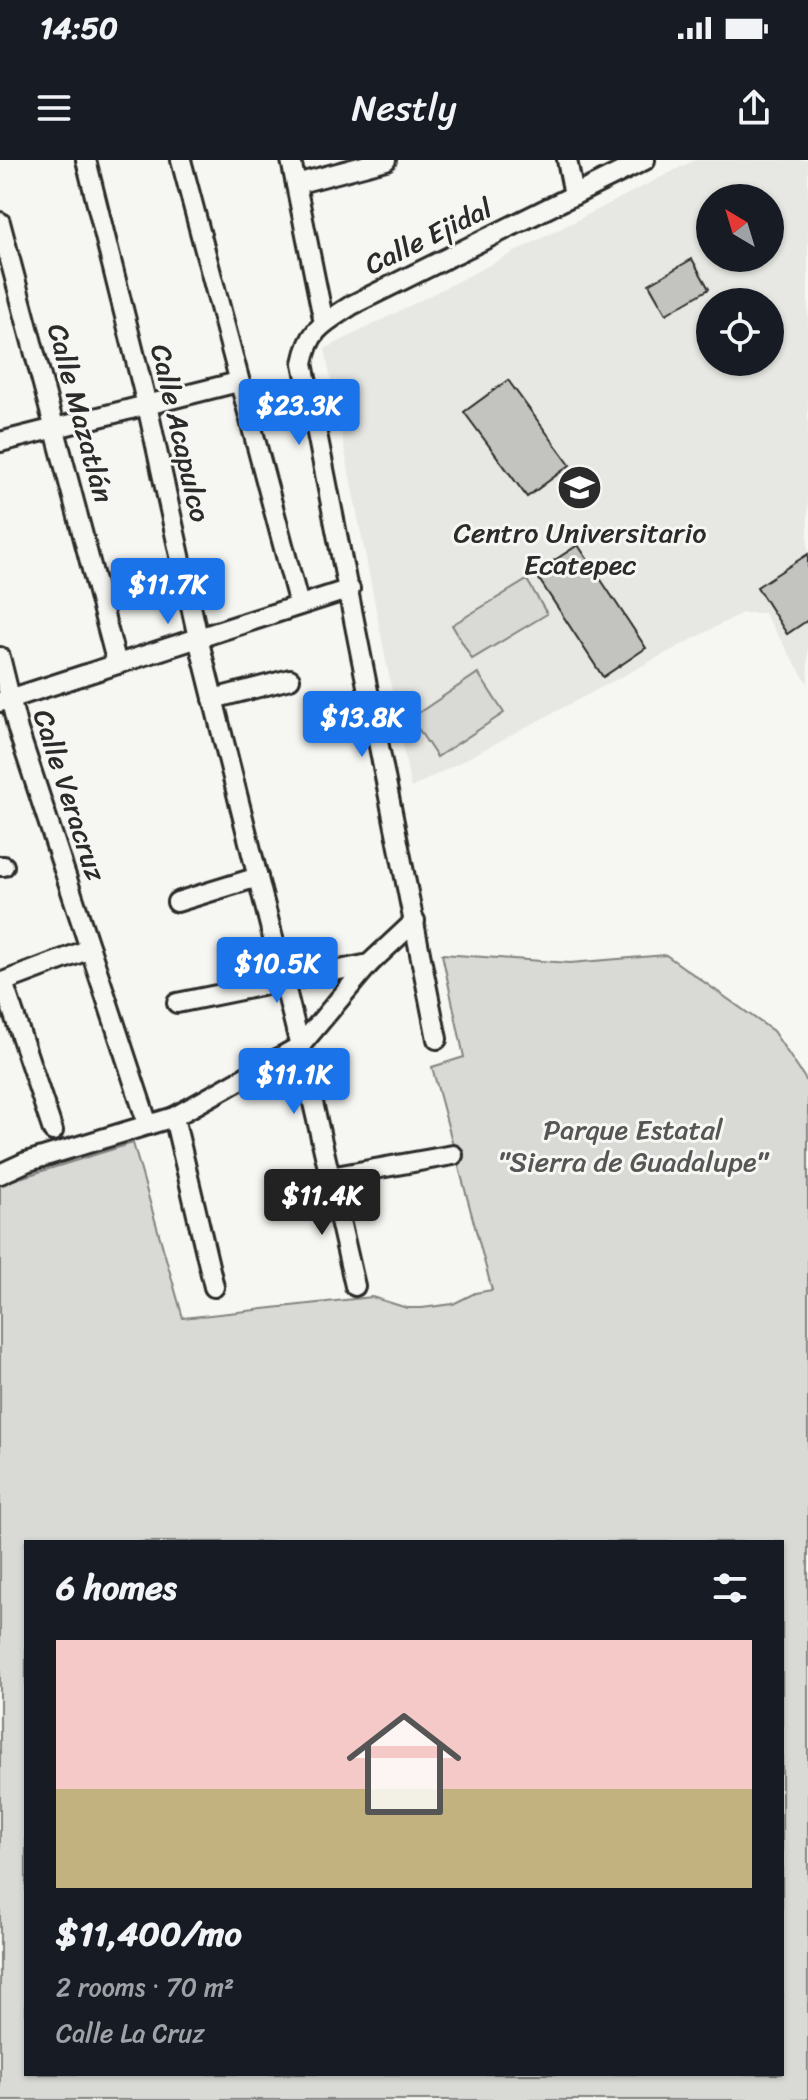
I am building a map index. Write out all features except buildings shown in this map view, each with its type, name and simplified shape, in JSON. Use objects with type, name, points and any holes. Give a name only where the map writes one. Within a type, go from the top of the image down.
[{"type":"street","name":"Calle Acapulco","points":[[86,160],[147,405],[198,638],[300,1046],[355,1286]]},
{"type":"street","points":[[181,160],[299,605]]},
{"type":"street","points":[[291,160],[324,323],[308,340],[303,363],[437,1039]]},
{"type":"street","points":[[296,184],[386,160]]},
{"type":"street","points":[[567,160],[574,195]]},
{"type":"street","name":"Calle Ejidal","points":[[324,323],[352,305],[645,160]]},
{"type":"street","name":"Calle Mazatlán","points":[[0,222],[117,664]]},
{"type":"street","points":[[0,442],[238,382]]},
{"type":"street","points":[[5,700],[350,589]]},
{"type":"street","name":"Calle Veracruz","points":[[0,657],[5,700],[148,1125]]},
{"type":"street","points":[[213,699],[290,679]]},
{"type":"street","points":[[177,902],[258,877]]},
{"type":"street","points":[[0,1174],[26,1162],[174,1117],[300,1046],[369,964],[415,921]]},
{"type":"street","points":[[53,1131],[2,982],[90,949]]},
{"type":"street","points":[[177,1003],[369,964]]},
{"type":"street","points":[[174,1117],[214,1287]]},
{"type":"street","points":[[330,1177],[453,1155]]},
{"type":"shaded area","name":"Centro Universitario Ecatepec","points":[[695,160],[808,160],[808,684],[764,613],[742,613],[411,788],[325,349]]},
{"type":"green space","points":[[527,580],[547,614],[472,659],[452,625]]},
{"type":"green space","points":[[478,673],[504,713],[437,757],[411,718]]},
{"type":"green space","name":"Parque Estatal \"Sierra de Guadalupe\"","points":[[442,954],[570,963],[666,955],[773,1031],[808,1083],[808,2100],[0,2100],[0,1184],[133,1143],[183,1318],[372,1297],[407,1308],[453,1304],[475,1293],[492,1290],[432,1067],[464,1057]]},
{"type":"place","name":"Centro Universitario Ecatepec","points":[[580,487]]}]
